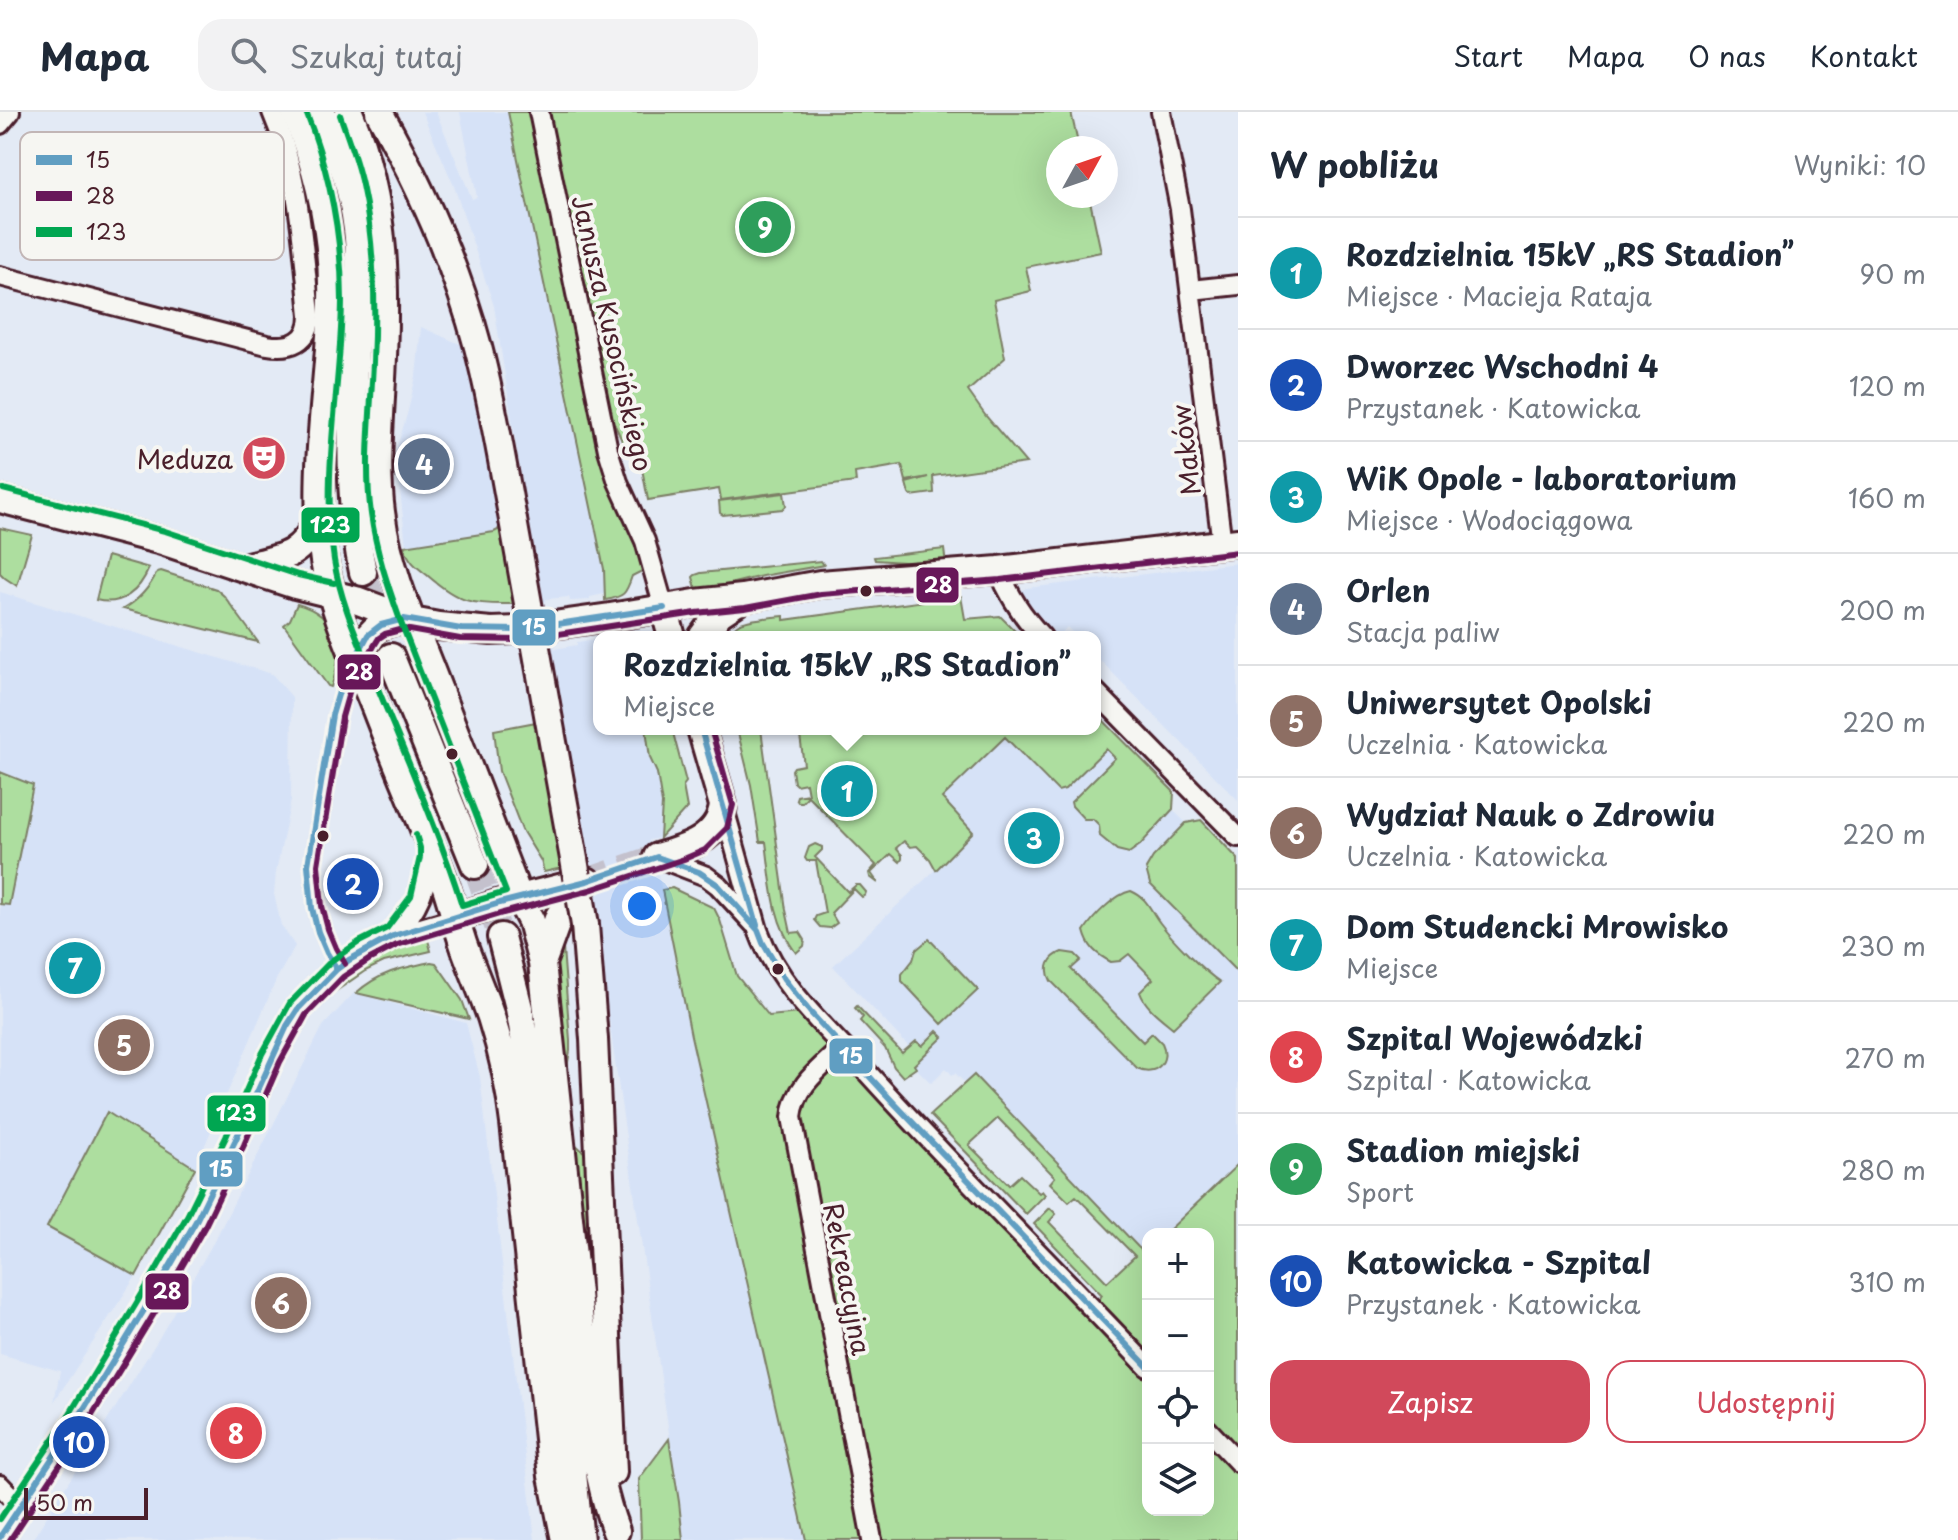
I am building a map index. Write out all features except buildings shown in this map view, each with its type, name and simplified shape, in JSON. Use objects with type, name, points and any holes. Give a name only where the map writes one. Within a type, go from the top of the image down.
[{"type":"main road","points":[[295,112],[316,173],[325,212],[331,267],[332,301],[319,520],[325,563],[332,593],[356,660],[442,875],[465,951],[491,1017],[511,1096],[552,1476],[565,1540]]},
{"type":"main road","points":[[322,112],[343,163],[357,228],[359,258],[351,479],[363,572]]},
{"type":"main road","points":[[349,112],[376,194],[384,271],[377,456],[385,538],[408,620],[519,898],[531,921],[542,963],[591,1426],[599,1473],[616,1536]]},
{"type":"main road","points":[[379,112],[421,190],[447,250],[475,336],[513,520],[585,925],[594,1039],[616,1536]]},
{"type":"main road","points":[[0,499],[162,541],[295,585],[356,600],[408,620],[461,629],[518,630],[831,583],[999,570],[1230,543]]},
{"type":"main road","points":[[243,567],[295,552],[310,537],[319,520]]},
{"type":"main road","points":[[706,631],[719,614],[743,598]]},
{"type":"main road","points":[[664,608],[670,631]]},
{"type":"main road","points":[[356,660],[372,630],[381,625],[408,620]]},
{"type":"main road","points":[[391,657],[475,865]]},
{"type":"main road","points":[[657,857],[681,850],[704,838],[719,822],[723,805],[703,735]]},
{"type":"main road","points":[[455,918],[587,881],[559,916],[542,963]]},
{"type":"main road","points":[[501,937],[519,1008],[531,1076],[580,1540]]},
{"type":"street","points":[[0,124],[10,112]]},
{"type":"street","points":[[272,112],[279,132]]},
{"type":"street","name":"Janusza Kusocińskiego","points":[[539,112],[608,450],[618,482],[645,541],[664,608]]},
{"type":"street","name":"Maków","points":[[1161,112],[1180,209],[1230,543]]},
{"type":"street","points":[[0,276],[267,345],[292,344],[304,335],[310,315],[296,191],[284,146]]},
{"type":"street","points":[[1191,290],[1238,285]]},
{"type":"street","points":[[999,570],[1010,597],[1036,631]]},
{"type":"street","points":[[1101,697],[1238,837]]},
{"type":"street","points":[[723,805],[758,930],[784,979],[810,1012],[894,1103],[1142,1361]]},
{"type":"street","points":[[393,936],[420,900],[430,846]]},
{"type":"street","points":[[657,857],[706,876],[718,885],[758,930]]},
{"type":"street","points":[[0,1537],[79,1417],[196,1221],[271,1058],[298,1009],[337,969],[365,950],[393,936],[455,918]]},
{"type":"street","name":"Rekreacyjna","points":[[843,1047],[799,1090],[792,1117],[872,1540]]},
{"type":"street","points":[[1214,1436],[1238,1462]]},
{"type":"street","points":[[0,1485],[21,1507]]},
{"type":"shaded area","points":[[422,112],[436,112],[472,199],[477,197],[460,112],[508,112],[604,569],[604,594],[590,597],[590,600],[570,601],[569,597],[543,601],[494,306],[454,186]]},
{"type":"shaded area","points":[[421,327],[468,350],[500,525],[498,530],[481,536],[406,546],[396,451],[416,376]]},
{"type":"shaded area","points":[[1238,563],[1238,800],[1101,661],[1101,631],[1071,631],[1067,627],[1063,631],[1047,631],[1021,598],[1020,591]]},
{"type":"shaded area","points":[[0,592],[272,674],[292,697],[291,800],[274,894],[281,925],[295,946],[277,978],[195,1168],[106,1113],[47,1227],[136,1276],[54,1402],[60,1371],[0,1354]]},
{"type":"shaded area","points":[[593,640],[593,735],[647,735],[650,758],[657,773],[662,804],[660,838],[649,840],[806,1540],[683,1540],[580,820],[551,647],[577,645],[577,642]]},
{"type":"shaded area","points":[[1101,718],[1174,792],[1173,810],[1186,823],[1201,820],[1238,859],[1238,1164],[1171,1228],[1142,1228],[1142,1251],[974,1076],[962,1086],[964,1082],[946,1068],[931,1083],[902,1054],[909,1047],[833,966],[935,870],[917,833],[840,735],[1101,735]]},
{"type":"shaded area","points":[[354,993],[466,1023],[480,1077],[535,1540],[32,1540],[158,1340],[217,1236],[323,1026]]},
{"type":"green space","points":[[508,112],[529,112],[598,449],[644,570],[632,576],[623,594],[611,599],[605,600],[604,569]]},
{"type":"green space","points":[[547,112],[1071,112],[1076,136],[1046,136],[1046,208],[1092,208],[1101,252],[1026,267],[1031,291],[994,300],[1005,358],[968,391],[1026,463],[933,476],[934,493],[911,496],[906,483],[928,477],[906,481],[902,465],[855,473],[856,482],[721,500],[719,489],[648,500],[634,427],[627,439],[627,453],[610,418]]},
{"type":"green space","points":[[784,493],[786,506],[783,509],[720,513],[719,501]]},
{"type":"green space","points":[[500,525],[514,604],[476,603],[458,597],[416,566],[404,546],[494,532]]},
{"type":"green space","points":[[0,528],[32,535],[17,586],[0,573]]},
{"type":"green space","points":[[944,549],[946,565],[875,560],[874,557]]},
{"type":"green space","points":[[107,556],[149,568],[141,583],[129,595],[105,602],[96,600]]},
{"type":"green space","points":[[821,561],[824,565],[697,592],[693,577],[701,573]]},
{"type":"green space","points":[[157,572],[216,589],[258,642],[123,609],[143,594]]},
{"type":"green space","points":[[961,596],[965,619],[1000,616],[1015,631],[733,631],[737,625],[752,620],[784,616],[784,620]]},
{"type":"green space","points":[[297,604],[322,616],[335,636],[337,660],[331,687],[284,625],[290,620]]},
{"type":"green space","points":[[1101,718],[1174,792],[1173,809],[1140,845],[1129,853],[1117,850],[1100,836],[1099,825],[1093,819],[1084,819],[1071,802],[1115,758],[1106,749],[1065,789],[1058,791],[1005,737],[942,798],[973,832],[936,870],[917,846],[910,847],[904,841],[896,848],[902,855],[900,862],[891,854],[871,873],[878,883],[869,873],[876,865],[808,796],[802,802],[796,799],[808,794],[806,783],[794,783],[792,770],[804,765],[800,735],[1101,735]]},
{"type":"green space","points":[[536,722],[562,868],[544,872],[541,861],[522,830],[499,771],[494,730]]},
{"type":"green space","points":[[647,735],[674,735],[686,782],[683,786],[687,808],[660,838],[662,804],[657,773],[650,758]]},
{"type":"green space","points":[[738,735],[762,735],[786,910],[791,933],[800,932],[805,940],[804,946],[796,953],[777,914],[766,842],[760,842],[751,785]]},
{"type":"green space","points":[[0,772],[33,785],[9,905],[0,904]]},
{"type":"green space","points":[[1201,820],[1238,859],[1238,973],[1150,884],[1146,869],[1153,857],[1186,823]]},
{"type":"green space","points":[[815,844],[822,850],[815,857],[848,892],[860,885],[866,892],[862,897],[854,889],[831,913],[837,923],[830,928],[820,927],[814,920],[825,913],[816,861],[805,858],[809,847]]},
{"type":"green space","points":[[672,888],[714,908],[737,976],[769,1016],[810,1012],[1094,1308],[1102,1295],[1034,1224],[1050,1208],[1056,1214],[1049,1222],[1107,1282],[1135,1256],[1076,1196],[1069,1202],[1050,1183],[1055,1177],[998,1118],[969,1145],[1009,1185],[1020,1175],[1039,1193],[1042,1191],[1045,1195],[1026,1214],[930,1115],[974,1075],[1142,1250],[1142,1516],[1214,1516],[1214,1228],[1171,1228],[1238,1164],[1238,1540],[806,1540],[691,1036],[662,890]]},
{"type":"green space","points":[[1131,891],[1145,901],[1188,955],[1220,982],[1173,1028],[1142,997],[1140,992],[1153,979],[1129,954],[1120,961],[1111,962],[1101,956],[1093,950],[1084,931],[1111,901]]},
{"type":"green space","points":[[562,935],[570,1040],[566,1073],[553,960]]},
{"type":"green space","points":[[427,936],[431,951],[384,962],[336,991],[346,979],[378,956],[401,944]]},
{"type":"green space","points":[[929,939],[978,990],[942,1024],[902,981],[902,974],[913,960],[916,950]]},
{"type":"green space","points":[[1062,952],[1075,954],[1081,960],[1071,969],[1143,1042],[1152,1033],[1162,1043],[1164,1056],[1160,1066],[1150,1071],[1137,1068],[1051,981],[1049,964]]},
{"type":"green space","points":[[436,963],[462,1000],[469,1019],[356,993],[382,976]]},
{"type":"green space","points":[[857,1006],[902,1053],[916,1041],[922,1046],[937,1031],[943,1037],[914,1065],[916,1068],[903,1077],[885,1048],[860,1021],[863,1017],[855,1008]]},
{"type":"green space","points":[[107,1112],[195,1168],[136,1276],[47,1227]]},
{"type":"green space","points":[[574,1143],[587,1155],[600,1399]]},
{"type":"green space","points":[[669,1439],[683,1540],[641,1540],[639,1479]]},
{"type":"tunnel","points":[[363,572],[391,657]]},
{"type":"tunnel","points":[[587,881],[657,857]]},
{"type":"tunnel","points":[[475,865],[501,937]]},
{"type":"transit line","name":"123","points":[[306,112],[322,158],[340,252],[341,333],[330,495],[337,577],[353,627],[433,824],[462,905],[506,892],[400,620],[376,541],[368,476],[374,273],[360,176],[340,115]]},
{"type":"transit line","name":"123","points":[[3,489],[165,531],[298,575],[334,583]]},
{"type":"transit line","name":"28","points":[[345,964],[328,929],[318,865],[342,717],[350,689],[379,638],[385,634],[404,629],[460,639],[519,640],[821,594],[1000,580],[1238,552]]},
{"type":"transit line","name":"15","points":[[404,619],[461,629],[518,630],[664,608]]},
{"type":"transit line","name":"15","points":[[337,969],[318,932],[308,865],[332,715],[341,685],[368,635],[381,625],[404,619]]},
{"type":"transit line","name":"15","points":[[703,735],[757,925]]},
{"type":"transit line","name":"28","points":[[10,1540],[80,1435],[205,1226],[280,1062],[306,1015],[343,977],[397,945],[590,890],[705,850],[727,828],[733,805],[713,735]]},
{"type":"transit line","name":"123","points":[[0,1519],[63,1425],[187,1216],[262,1054],[290,1003],[331,961],[387,928],[411,896],[420,857],[416,835]]},
{"type":"transit line","name":"15","points":[[0,1537],[71,1430],[196,1221],[287,1026],[298,1009],[337,969],[393,936],[500,903],[587,881],[657,857],[699,872],[718,885],[758,930],[784,979],[810,1012],[1142,1361]]},
{"type":"place","name":"Stadion miejski","points":[[765,227]]},
{"type":"place","name":"Meduza","points":[[264,458]]},
{"type":"place","name":"Orlen","points":[[424,464]]},
{"type":"place","name":"Rozdzielnia 15kV „RS Stadion”","points":[[847,791]]},
{"type":"place","name":"WiK Opole - laboratorium","points":[[1034,838]]},
{"type":"place","name":"Dworzec Wschodni 4","points":[[353,884]]},
{"type":"place","name":"Dom Studencki Mrowisko","points":[[75,968]]},
{"type":"place","name":"Uniwersytet Opolski","points":[[124,1045]]},
{"type":"place","name":"Wydział Nauk o Zdrowiu","points":[[281,1303]]},
{"type":"place","name":"Szpital Wojewódzki","points":[[236,1433]]},
{"type":"place","name":"Katowicka - Szpital","points":[[79,1442]]}]
